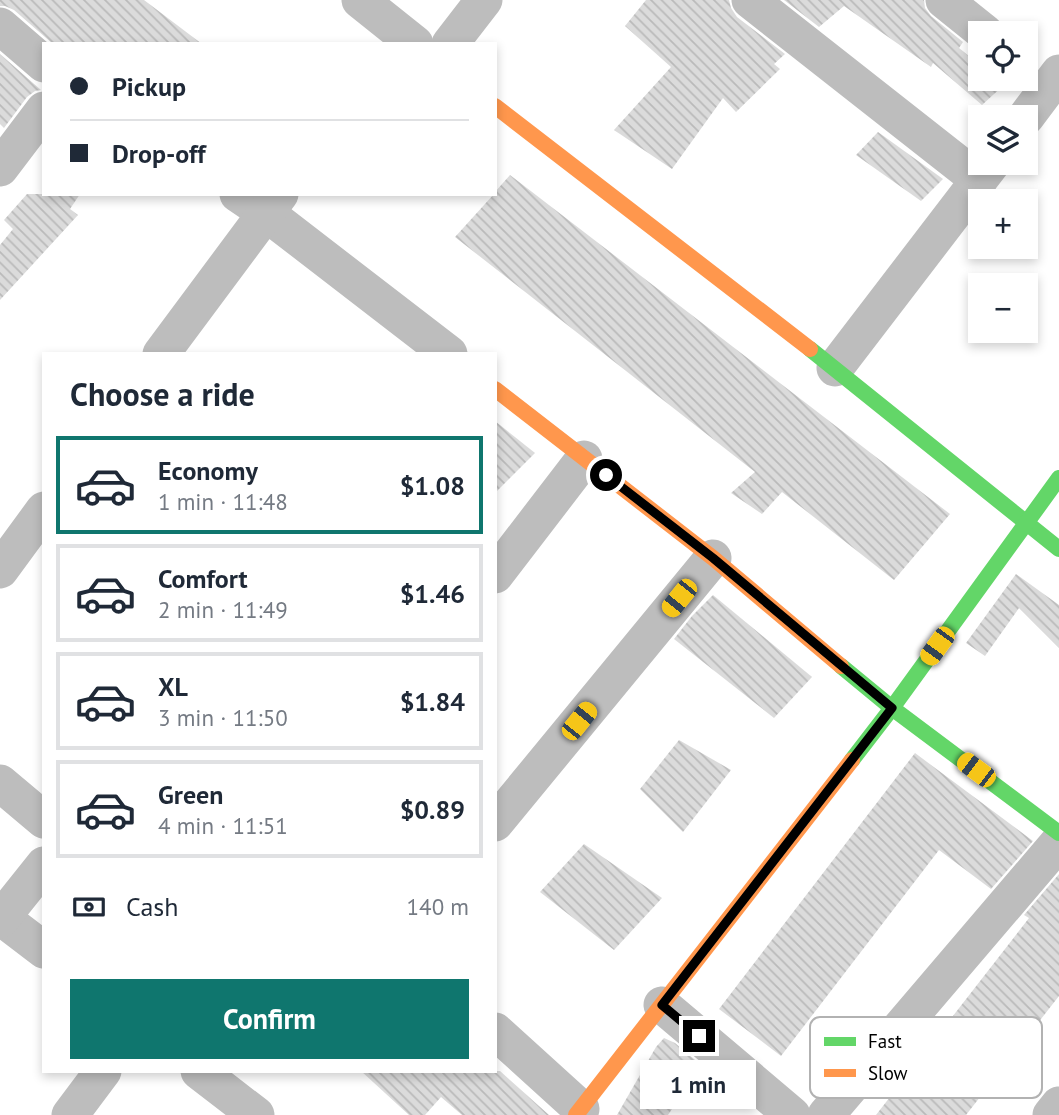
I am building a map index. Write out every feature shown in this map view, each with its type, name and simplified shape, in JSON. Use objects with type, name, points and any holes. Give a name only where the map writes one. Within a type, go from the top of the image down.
[{"type":"street","points":[[360,0],[401,39]]},
{"type":"street","points":[[452,42],[484,0]]},
{"type":"street","points":[[750,0],[968,159]]},
{"type":"street","points":[[944,0],[970,21]]},
{"type":"street","points":[[0,26],[42,62]]},
{"type":"street","points":[[1031,105],[1045,74]]},
{"type":"street","points":[[497,108],[835,368],[1059,549]]},
{"type":"street","points":[[0,168],[42,113]]},
{"type":"street","points":[[835,368],[982,175]]},
{"type":"street","points":[[162,352],[261,200],[444,352]]},
{"type":"street","points":[[497,391],[713,558],[892,708],[1059,832]]},
{"type":"street","points":[[497,572],[584,458]]},
{"type":"street","points":[[497,1033],[578,1112],[892,708],[1059,478]]},
{"type":"street","points":[[0,570],[33,547],[42,517]]},
{"type":"street","points":[[497,821],[713,558]]},
{"type":"street","points":[[0,783],[42,818]]},
{"type":"street","points":[[910,1017],[1059,842]]},
{"type":"street","points":[[42,868],[1,919],[42,949]]},
{"type":"street","points":[[662,1005],[792,1115]]},
{"type":"street","points":[[70,1115],[102,1073]]},
{"type":"street","points":[[210,1074],[256,1115]]},
{"type":"street","points":[[826,1115],[841,1098]]},
{"type":"street","points":[[1051,1115],[1059,1105]]},
{"type":"building","points":[[0,0],[144,0],[199,42],[51,42],[14,10],[0,6]]},
{"type":"building","points":[[646,0],[729,0],[737,17],[785,54],[774,64],[780,69],[736,112],[723,98],[672,169],[614,130],[671,67],[625,26]]},
{"type":"building","points":[[784,0],[924,0],[925,8],[931,16],[963,42],[959,48],[968,55],[968,91],[997,91],[982,105],[933,63],[931,67],[844,6],[819,27]]},
{"type":"building","points":[[0,54],[41,90],[27,97],[4,128],[0,124]]},
{"type":"building","points":[[878,132],[943,179],[921,201],[856,155]]},
{"type":"building","points":[[510,175],[950,514],[894,580],[782,492],[762,514],[731,493],[755,472],[455,237],[492,196],[497,196],[497,190]]},
{"type":"building","points":[[27,194],[79,196],[70,209],[78,215],[0,300],[0,245],[13,229],[4,220]]},
{"type":"building","points":[[497,423],[535,453],[497,491]]},
{"type":"building","points":[[1016,574],[1059,605],[1059,648],[1019,608],[985,656],[966,643]]},
{"type":"building","points":[[713,595],[812,677],[774,718],[674,639]]},
{"type":"building","points":[[679,740],[731,770],[683,832],[640,789]]},
{"type":"building","points":[[915,753],[1033,841],[991,889],[939,850],[781,1056],[719,1009]]},
{"type":"building","points":[[584,844],[662,898],[614,950],[540,892]]},
{"type":"building","points":[[1059,874],[1059,996],[1042,1018],[952,1017],[1029,918],[1024,915]]},
{"type":"building","points":[[664,1038],[675,1043],[701,1065],[668,1115],[617,1115],[656,1047]]},
{"type":"building","points":[[500,1071],[549,1115],[462,1115],[441,1097],[425,1115],[409,1115],[363,1073]]},
{"type":"building","points":[[889,1098],[979,1098],[966,1115],[876,1115]]},
{"type":"traffic: fast","points":[[810,349],[1059,549]]},
{"type":"traffic: fast","points":[[852,760],[1059,478]]},
{"type":"traffic: fast","points":[[841,666],[892,708],[1059,833]]},
{"type":"traffic: slow","points":[[497,108],[810,349]]},
{"type":"traffic: slow","points":[[497,391],[713,558],[841,666]]},
{"type":"traffic: slow","points":[[576,1115],[852,760]]},
{"type":"route","points":[[606,475],[713,558],[892,708],[662,1005],[699,1036]]}]
